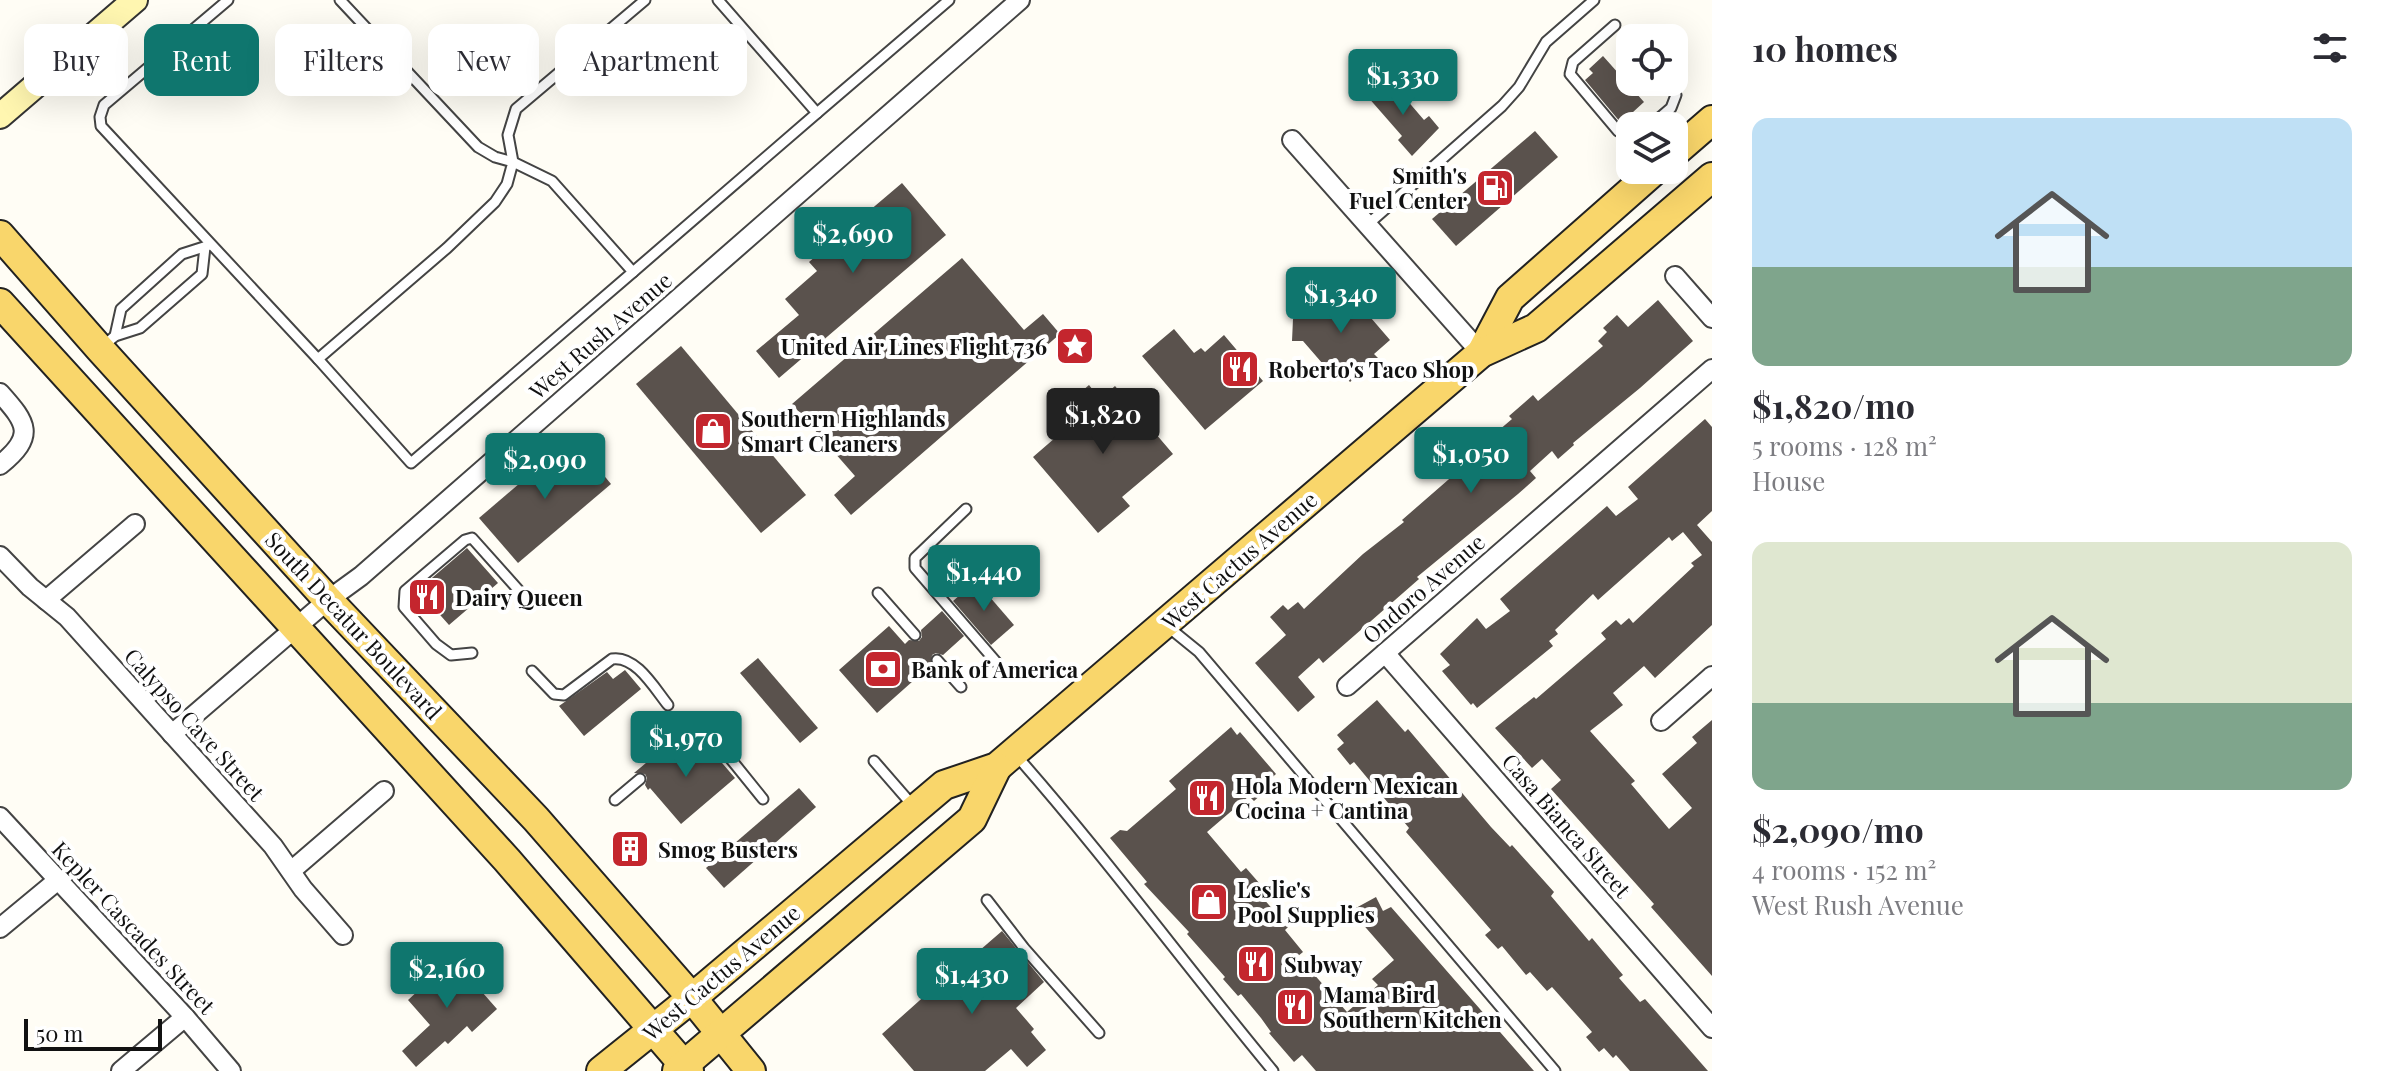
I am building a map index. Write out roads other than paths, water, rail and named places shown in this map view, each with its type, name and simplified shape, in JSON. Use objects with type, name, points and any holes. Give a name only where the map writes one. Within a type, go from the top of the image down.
[{"type":"main road","points":[[1688,141],[1712,120]]},
{"type":"main road","name":"West Cactus Avenue","points":[[601,1071],[675,1057],[707,1016],[915,808],[944,785],[1006,760],[1481,353],[1536,328],[1712,177]]},
{"type":"main road","name":"West Cactus Avenue","points":[[1481,353],[1510,298],[1639,184]]},
{"type":"main road","name":"South Decatur Boulevard","points":[[0,235],[107,342],[328,600],[536,819],[751,1071]]},
{"type":"main road","name":"South Decatur Boulevard","points":[[0,303],[298,628],[675,1057]]},
{"type":"main road","name":"West Cactus Avenue","points":[[675,1057],[707,1016],[972,819],[1006,760]]},
{"type":"street","points":[[0,116],[135,0]]},
{"type":"street","name":"West Rush Avenue","points":[[172,734],[328,600],[361,576],[1020,0]]},
{"type":"street","points":[[1292,140],[1481,353]]},
{"type":"street","points":[[1675,276],[1712,318]]},
{"type":"street","name":"Ondoro Avenue","points":[[1347,686],[1712,369]]},
{"type":"street","points":[[0,393],[25,427],[21,446],[0,465]]},
{"type":"street","points":[[46,600],[135,524]]},
{"type":"street","name":"Calypso Cave Street","points":[[0,556],[30,587],[67,617],[273,846],[343,935]]},
{"type":"street","name":"Casa Bianca Street","points":[[1385,653],[1712,1028]]},
{"type":"street","points":[[1661,721],[1712,676]]},
{"type":"street","points":[[291,871],[384,791]]},
{"type":"street","name":"Kepler Cascades Street","points":[[0,817],[231,1071]]},
{"type":"street","points":[[0,928],[58,880]]},
{"type":"street","points":[[121,1071],[185,1017]]},
{"type":"lane","points":[[228,0],[104,105],[101,126],[411,463],[949,0]]},
{"type":"lane","points":[[340,0],[478,147],[552,181],[633,272]]},
{"type":"lane","points":[[318,359],[447,248],[495,202],[507,184],[513,162],[508,135],[516,109],[645,0]]},
{"type":"lane","points":[[718,0],[817,113]]},
{"type":"lane","points":[[1367,225],[1502,106],[1519,87],[1546,42],[1594,0]]},
{"type":"lane","points":[[1615,25],[1573,62],[1570,74],[1616,129]]},
{"type":"lane","points":[[107,342],[140,328],[202,274],[208,245]]},
{"type":"lane","points":[[107,342],[121,309],[182,254],[208,245]]},
{"type":"lane","points":[[966,509],[924,546],[915,558],[915,568],[997,663]]},
{"type":"lane","points":[[472,653],[451,655],[436,644],[404,607],[405,591],[465,540],[472,538],[530,603]]},
{"type":"lane","points":[[878,593],[915,635]]},
{"type":"lane","points":[[1165,623],[1199,652],[1555,1071]]},
{"type":"lane","points":[[532,671],[554,694],[564,695],[612,659],[620,658],[634,665],[668,705]]},
{"type":"lane","points":[[937,660],[961,687]]},
{"type":"lane","points":[[676,748],[695,732],[703,731],[717,742],[763,799]]},
{"type":"lane","points":[[1006,760],[1077,825],[1181,960],[1273,1071]]},
{"type":"lane","points":[[874,761],[915,808]]},
{"type":"lane","points":[[615,800],[640,779]]},
{"type":"lane","points":[[987,900],[1024,948],[1099,1033]]},
{"type":"place","name":"Smith's Fuel Center","points":[[1495,188]]},
{"type":"place","name":"United Air Lines Flight 736","points":[[1075,346]]},
{"type":"place","name":"Roberto's Taco Shop","points":[[1240,369]]},
{"type":"place","name":"Southern Highlands Smart Cleaners","points":[[713,431]]},
{"type":"place","name":"Dairy Queen","points":[[427,597]]},
{"type":"place","name":"Bank of America","points":[[883,669]]},
{"type":"place","name":"Hola Modern Mexican Cocina + Cantina","points":[[1207,798]]},
{"type":"place","name":"Smog Busters","points":[[630,849]]},
{"type":"place","name":"Leslie's Pool Supplies","points":[[1209,902]]},
{"type":"place","name":"Subway","points":[[1256,964]]},
{"type":"place","name":"Mama Bird Southern Kitchen","points":[[1295,1007]]}]
